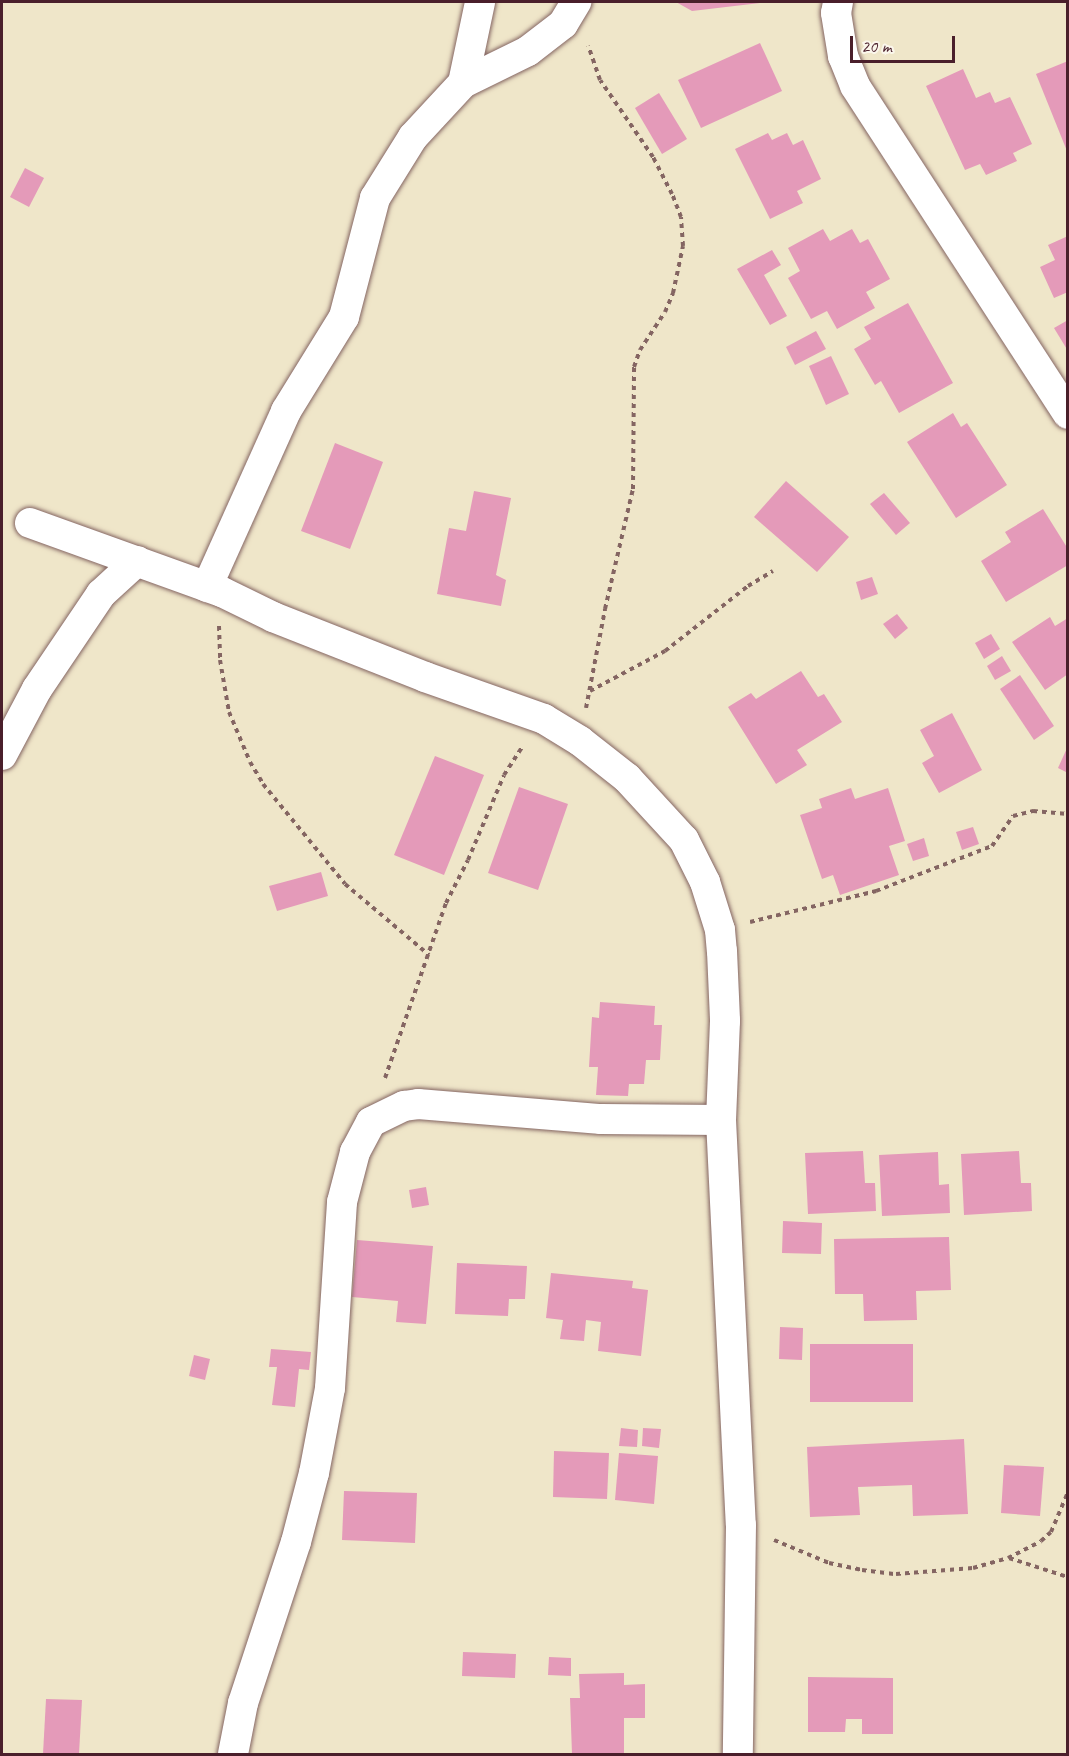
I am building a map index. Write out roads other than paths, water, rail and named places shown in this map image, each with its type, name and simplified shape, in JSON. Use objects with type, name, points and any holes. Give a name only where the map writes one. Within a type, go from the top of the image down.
[{"type":"street","points":[[463,83],[480,2]]},
{"type":"street","points":[[215,589],[286,411],[344,317],[375,198],[413,137],[463,83],[528,51],[563,24],[576,2]]},
{"type":"street","points":[[838,2],[836,14],[843,56],[855,86],[1068,414]]},
{"type":"street","points":[[30,523],[215,589],[284,621],[544,719],[580,741],[627,778],[684,840],[705,882],[720,930],[725,1021],[722,1120],[741,1525],[738,1755]]},
{"type":"street","points":[[2,755],[37,689],[101,594],[137,561]]},
{"type":"street","points":[[233,1755],[243,1703],[296,1542],[314,1473],[330,1388],[342,1202],[355,1152],[371,1122],[404,1106],[418,1104],[601,1119],[722,1120]]}]
